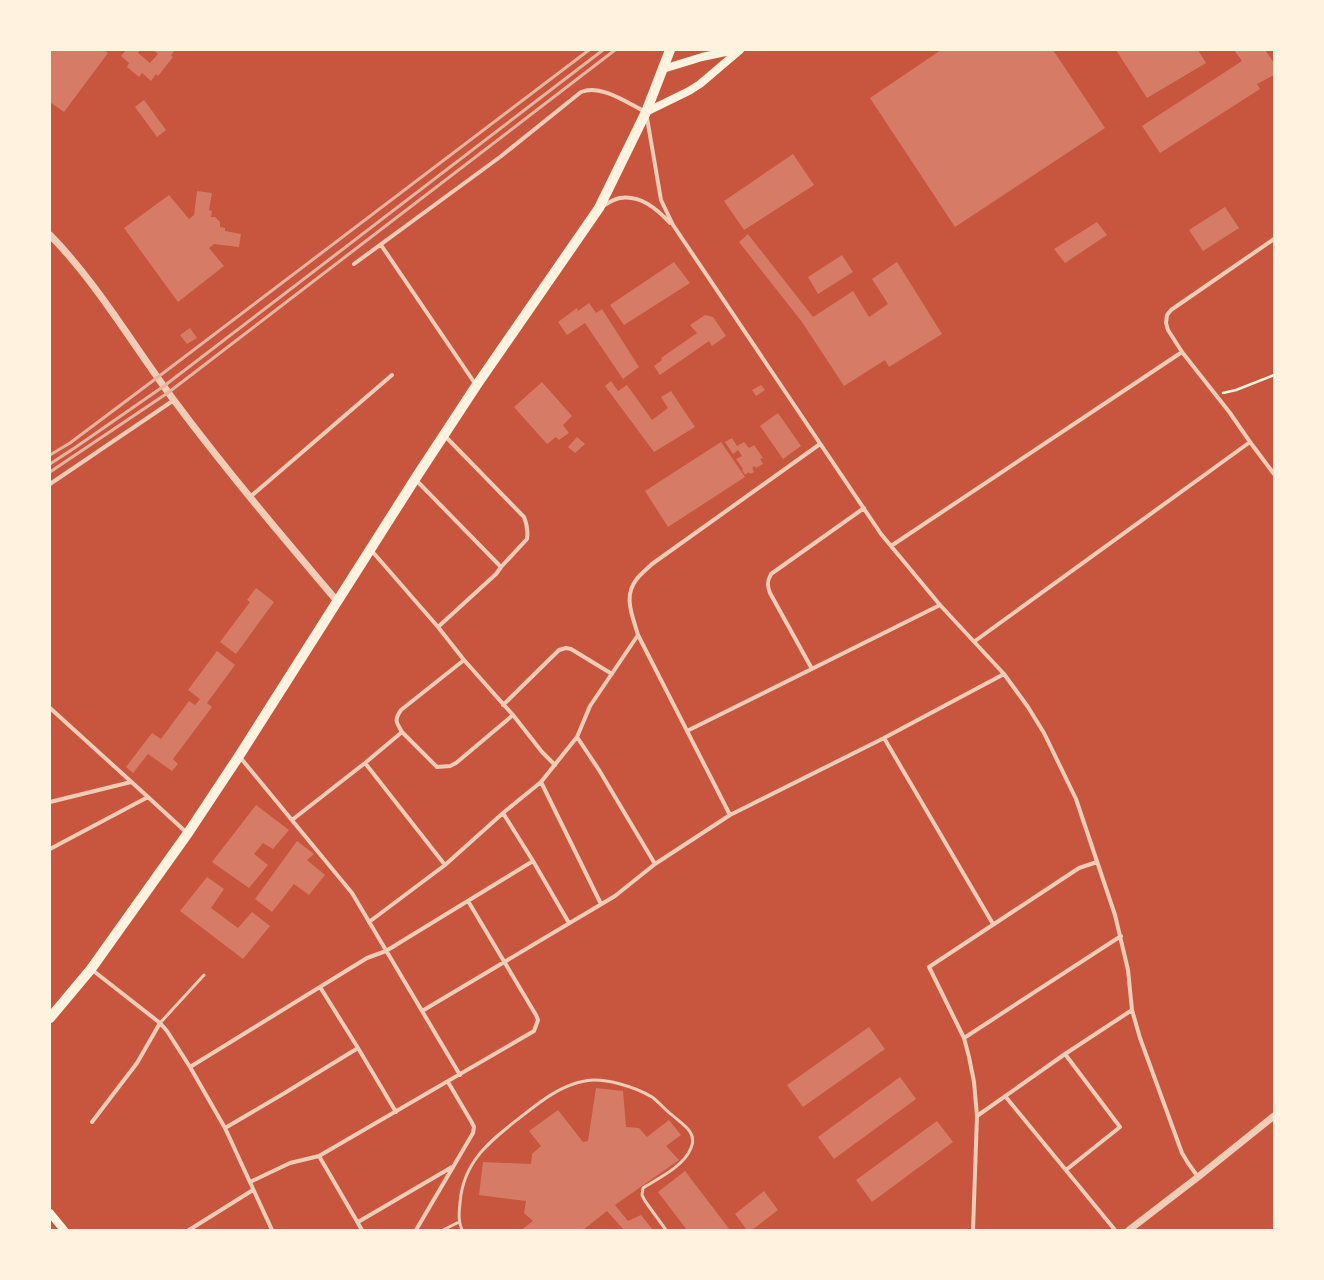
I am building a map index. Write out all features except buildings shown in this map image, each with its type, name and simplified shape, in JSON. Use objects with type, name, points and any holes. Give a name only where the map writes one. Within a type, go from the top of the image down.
[{"type":"main road","points":[[50,1018],[91,968],[188,833],[476,386],[599,208],[646,112],[670,50]]},
{"type":"main road","points":[[663,69],[702,57],[735,50]]},
{"type":"main road","points":[[646,112],[700,84],[740,50]]},
{"type":"main road","points":[[50,1213],[64,1230]]},
{"type":"street","points":[[354,264],[500,157],[581,92],[591,89],[605,91],[646,112],[661,200],[672,225]]},
{"type":"street","points":[[599,208],[620,198],[640,200],[656,208],[672,225],[891,546],[940,604],[1004,674],[1044,733],[1076,799],[1115,915],[1128,970],[1132,1010],[1140,1038],[1182,1153],[1198,1177]]},
{"type":"street","points":[[50,235],[91,284],[174,400],[250,497],[337,601]]},
{"type":"street","points":[[1274,239],[1171,310],[1167,315],[1166,323],[1168,330],[1182,352],[1230,413],[1274,474]]},
{"type":"street","points":[[381,245],[476,386]]},
{"type":"street","points":[[891,546],[1182,352]]},
{"type":"street","points":[[250,497],[392,375]]},
{"type":"street","points":[[50,484],[174,400]]},
{"type":"street","points":[[438,627],[496,574],[527,539],[528,533],[524,517],[444,435]]},
{"type":"street","points":[[975,641],[1250,442]]},
{"type":"street","points":[[730,815],[638,635],[629,607],[632,586],[652,564],[820,444]]},
{"type":"street","points":[[415,479],[501,567]]},
{"type":"street","points":[[812,669],[770,593],[767,583],[768,579],[771,574],[864,508]]},
{"type":"street","points":[[370,549],[438,627],[464,660],[513,715],[542,752],[555,765]]},
{"type":"street","points":[[687,731],[940,604]]},
{"type":"street","points":[[369,922],[445,865],[541,782],[577,737],[590,706],[638,635]]},
{"type":"street","points":[[503,705],[558,650],[562,648],[571,649],[612,674]]},
{"type":"street","points":[[464,660],[401,710],[397,717],[397,724],[402,732],[437,767],[450,766],[456,763],[513,715]]},
{"type":"street","points":[[422,1011],[615,896],[655,864],[730,815],[884,738],[1004,674]]},
{"type":"street","points":[[50,708],[188,833]]},
{"type":"street","points":[[292,820],[402,732]]},
{"type":"street","points":[[577,737],[599,770],[655,864]]},
{"type":"street","points":[[884,738],[993,924]]},
{"type":"street","points":[[239,756],[352,893],[460,1075]]},
{"type":"street","points":[[365,763],[445,865]]},
{"type":"street","points":[[50,802],[131,782]]},
{"type":"street","points":[[541,782],[601,904]]},
{"type":"street","points":[[50,850],[148,797]]},
{"type":"street","points":[[503,814],[533,861],[569,923]]},
{"type":"street","points":[[190,1067],[367,958],[386,951],[533,861]]},
{"type":"street","points":[[973,1230],[977,1116],[970,1057],[964,1038],[929,967],[1079,868],[1097,862]]},
{"type":"street","points":[[250,1182],[290,1163],[319,1156],[534,1031],[538,1020],[536,1015],[468,901]]},
{"type":"street","points":[[964,1038],[1121,936]]},
{"type":"street","points":[[91,968],[160,1023],[167,1031],[190,1067],[225,1128],[272,1230]]},
{"type":"street","points":[[320,987],[396,1112]]},
{"type":"street","points":[[977,1116],[1065,1054],[1132,1010]]},
{"type":"street","points":[[92,1122],[137,1063],[160,1023]]},
{"type":"street","points":[[225,1128],[358,1048]]},
{"type":"street","points":[[1065,1054],[1120,1127],[1066,1170]]},
{"type":"street","points":[[416,1230],[473,1133],[474,1127],[448,1082]]},
{"type":"street","points":[[1005,1096],[1115,1230]]},
{"type":"street","points":[[1129,1230],[1274,1116]]},
{"type":"street","points":[[319,1156],[362,1230]]},
{"type":"street","points":[[358,1222],[453,1166]]},
{"type":"street","points":[[189,1230],[253,1190]]},
{"type":"lane","points":[[160,1023],[204,975]]},
{"type":"lane","points":[[462,1230],[459,1222],[461,1190],[467,1172],[478,1154],[495,1136],[555,1091],[585,1081],[593,1080],[609,1081],[634,1089],[652,1097],[690,1130],[693,1138],[691,1148],[682,1163],[643,1188],[642,1195],[645,1201],[666,1230]]},
{"type":"lane","points":[[443,1230],[459,1222]]},
{"type":"path","points":[[1215,394],[1236,390],[1274,375]]},
{"type":"railway","points":[[50,455],[70,443],[158,377],[589,50]]},
{"type":"railway","points":[[50,464],[164,386],[603,50]]},
{"type":"railway","points":[[50,472],[169,392],[615,50]]}]
